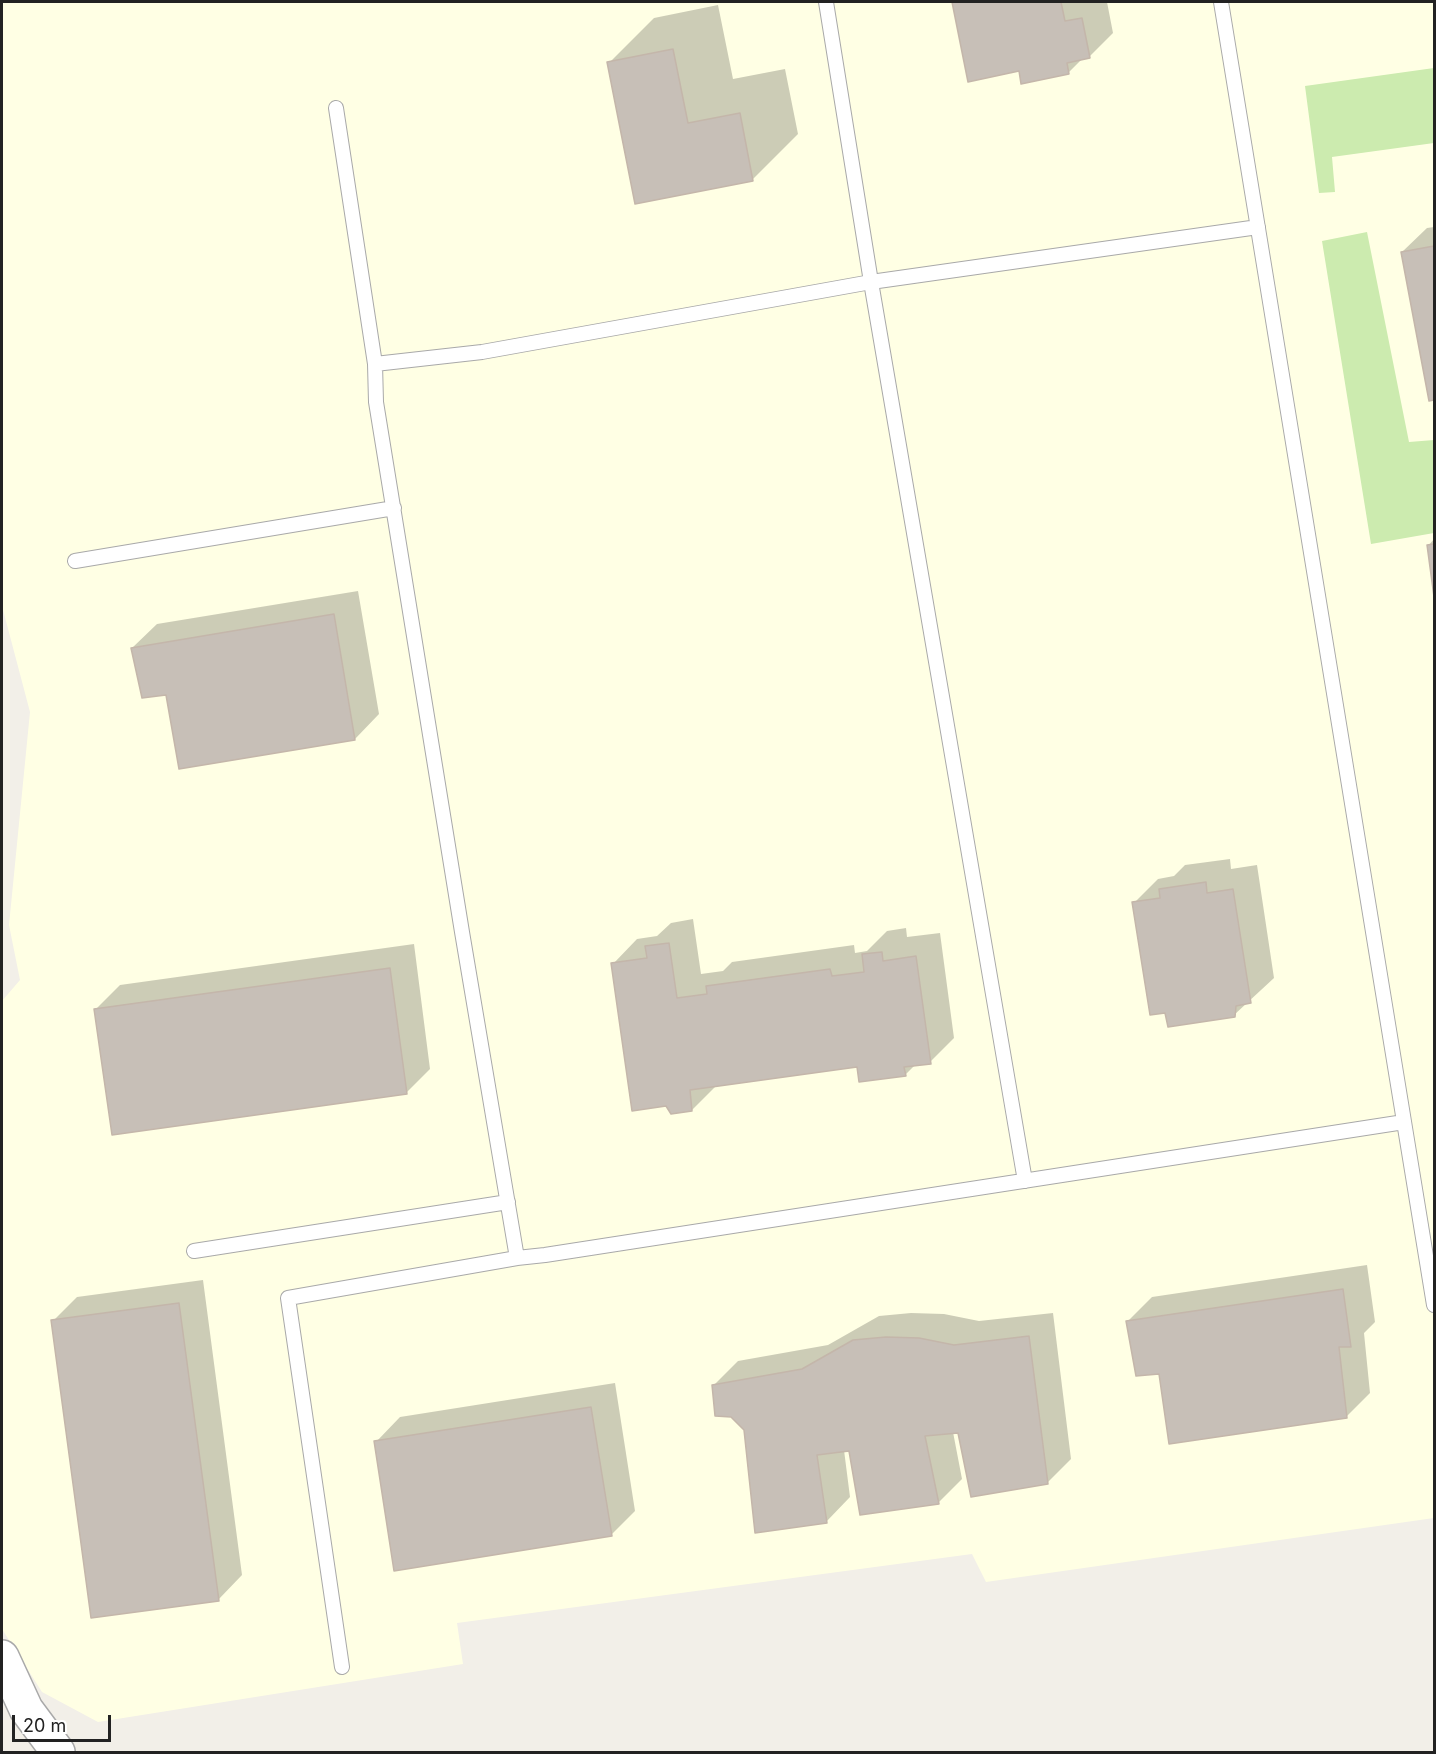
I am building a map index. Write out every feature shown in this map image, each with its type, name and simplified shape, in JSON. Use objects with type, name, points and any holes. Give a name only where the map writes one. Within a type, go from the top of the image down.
[{"type":"street","points":[[2,1657],[26,1709],[58,1752]]},
{"type":"lane","points":[[826,2],[871,282],[1025,1181]]},
{"type":"lane","points":[[1221,2],[1434,1305]]},
{"type":"lane","points":[[336,108],[375,364],[376,402],[517,1258]]},
{"type":"lane","points":[[375,364],[482,352],[871,282],[1258,227]]},
{"type":"lane","points":[[75,561],[394,508]]},
{"type":"lane","points":[[342,1667],[288,1298],[517,1258],[1404,1122]]},
{"type":"lane","points":[[194,1251],[508,1202]]},
{"type":"shaded area","points":[[2,2],[1434,2],[1434,1518],[986,1582],[972,1554],[457,1623],[463,1664],[98,1722],[42,1692],[2,1629],[2,1001],[20,980],[9,925],[30,712],[2,606]]},
{"type":"green space","points":[[1434,68],[1434,143],[1332,157],[1335,192],[1319,193],[1305,86]]},
{"type":"green space","points":[[1367,232],[1409,442],[1434,440],[1434,533],[1371,544],[1322,241]]},
{"type":"building","points":[[952,2],[1061,2],[1065,21],[1082,18],[1090,58],[1067,63],[1069,74],[1021,84],[1019,71],[968,82]]},
{"type":"building","points":[[673,49],[688,123],[740,113],[753,181],[635,204],[607,62]]},
{"type":"building","points":[[1434,246],[1434,400],[1429,401],[1401,252]]},
{"type":"building","points":[[1434,544],[1434,597],[1427,545]]},
{"type":"building","points":[[334,614],[355,740],[179,769],[166,695],[142,698],[131,648]]},
{"type":"building","points":[[1206,882],[1207,893],[1233,889],[1251,1003],[1236,1006],[1235,1017],[1168,1027],[1165,1013],[1150,1015],[1132,902],[1160,898],[1159,889]]},
{"type":"building","points":[[669,943],[677,998],[707,994],[706,986],[830,969],[832,976],[864,972],[862,954],[882,952],[883,961],[916,956],[931,1064],[904,1067],[906,1076],[859,1082],[857,1067],[690,1090],[692,1111],[671,1114],[666,1106],[632,1111],[611,963],[647,958],[645,946]]},
{"type":"building","points":[[390,968],[407,1094],[112,1135],[94,1009]]},
{"type":"building","points":[[1343,1289],[1351,1347],[1339,1347],[1347,1418],[1169,1444],[1159,1374],[1136,1376],[1126,1321]]},
{"type":"building","points":[[179,1303],[219,1601],[91,1618],[51,1320]]},
{"type":"building","points":[[1029,1336],[1048,1484],[971,1497],[958,1433],[925,1436],[939,1504],[860,1515],[849,1451],[817,1455],[827,1523],[755,1533],[744,1430],[731,1417],[715,1416],[712,1385],[802,1369],[853,1340],[886,1337],[919,1338],[954,1345]]},
{"type":"building","points":[[591,1407],[612,1536],[394,1571],[374,1441]]}]
